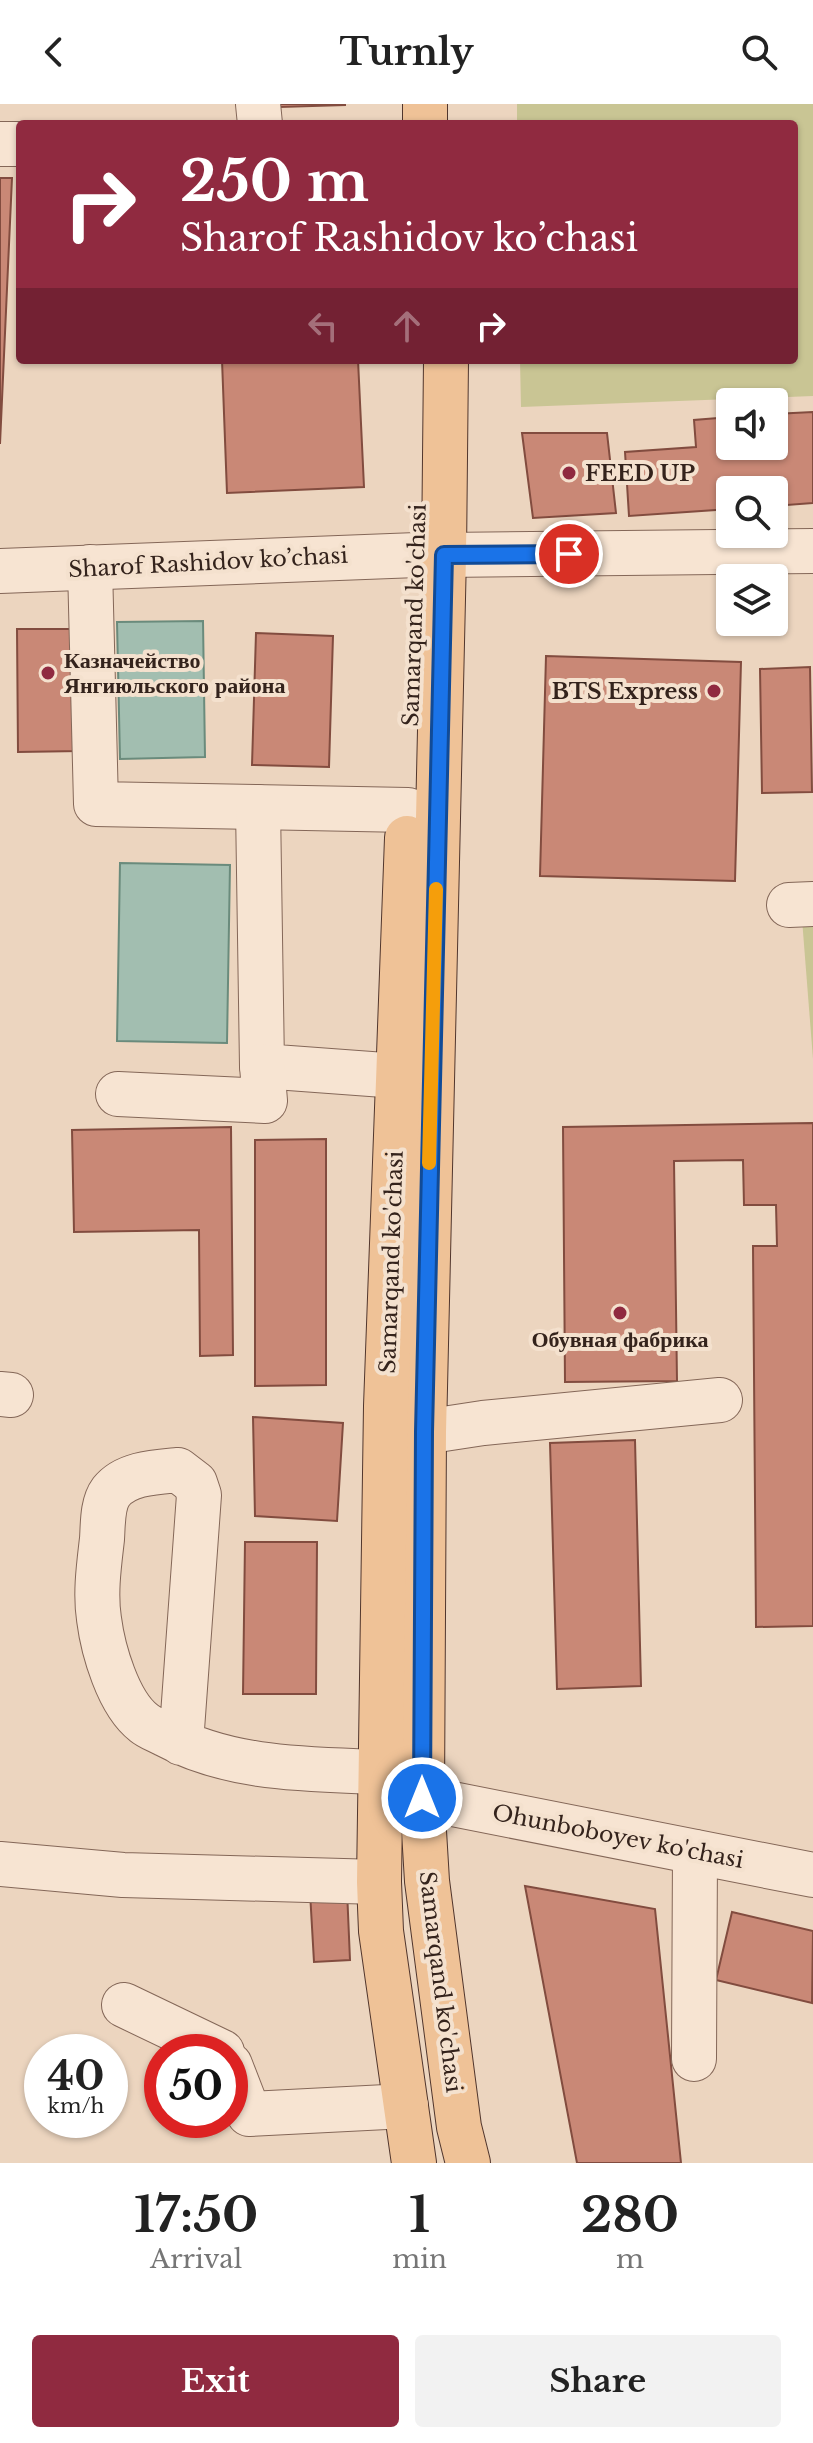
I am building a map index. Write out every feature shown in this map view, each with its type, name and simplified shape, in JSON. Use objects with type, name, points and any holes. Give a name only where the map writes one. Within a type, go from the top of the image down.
[{"type":"main road","name":"Samarqand ko'chasi","points":[[421,364],[431,555],[422,1798],[427,1881],[459,2127],[468,2163]]},
{"type":"main road","name":"Samarqand ko'chasi","points":[[414,2163],[381,1931],[379,1882],[386,1421],[408,810],[446,364]]},
{"type":"street","name":"Sharof Rashidov ko’chasi","points":[[0,571],[431,555],[813,551]]},
{"type":"street","points":[[90,567],[96,804],[408,810]]},
{"type":"street","points":[[118,1094],[265,1101],[258,807]]},
{"type":"street","points":[[262,1066],[398,1076]]},
{"type":"street","points":[[424,1432],[483,1423],[720,1400]]},
{"type":"street","points":[[181,1743],[199,1495],[195,1483],[178,1470],[148,1473],[121,1482],[108,1494],[99,1565],[98,1617],[111,1668],[124,1700],[143,1723],[181,1743],[220,1756],[266,1765],[380,1772]]},
{"type":"street","name":"Ohunboboyev ko'chasi","points":[[422,1798],[813,1875]]},
{"type":"street","points":[[694,2059],[695,1852]]},
{"type":"street","points":[[2,1869],[379,1882]]},
{"type":"street","points":[[124,2005],[184,2034]]},
{"type":"street","points":[[248,2111],[249,2114],[406,2106]]},
{"type":"shaded area","points":[[517,104],[813,104],[813,396],[788,397],[788,388],[716,388],[716,400],[521,407],[520,364],[798,364],[798,120],[517,120]]},
{"type":"shaded area","points":[[203,621],[205,757],[120,759],[117,622]]},
{"type":"shaded area","points":[[120,863],[230,865],[227,1043],[117,1041]]},
{"type":"shaded area","points":[[802,919],[813,919],[813,1059]]},
{"type":"building","points":[[280,104],[345,104],[345,105],[280,107]]},
{"type":"building","points":[[0,178],[12,178],[0,444]]},
{"type":"building","points":[[222,364],[358,364],[364,487],[227,493]]},
{"type":"building","points":[[813,412],[813,503],[788,505],[788,476],[716,476],[716,510],[629,516],[625,452],[696,447],[694,420],[716,418],[716,460],[788,460],[788,413]]},
{"type":"building","name":"FEED UP","points":[[522,433],[607,433],[616,513],[533,518]]},
{"type":"building","points":[[17,629],[80,629],[80,751],[18,752]]},
{"type":"building","points":[[256,633],[333,636],[329,767],[252,765]]},
{"type":"building","points":[[546,656],[741,662],[735,881],[540,876]]},
{"type":"building","points":[[810,667],[812,792],[762,793],[760,669]]},
{"type":"building","name":"Обувная фабрика","points":[[813,1123],[813,1626],[756,1627],[753,1246],[777,1246],[776,1205],[744,1205],[743,1160],[674,1161],[677,1381],[565,1382],[563,1127]]},
{"type":"building","points":[[231,1127],[233,1355],[200,1356],[199,1230],[74,1232],[72,1130]]},
{"type":"building","points":[[326,1139],[326,1385],[255,1386],[255,1140]]},
{"type":"building","points":[[253,1417],[343,1423],[337,1521],[255,1516]]},
{"type":"building","points":[[635,1440],[641,1686],[557,1689],[550,1443]]},
{"type":"building","points":[[245,1542],[317,1542],[316,1694],[243,1694]]},
{"type":"building","points":[[525,1886],[655,1909],[681,2163],[577,2163]]},
{"type":"building","points":[[347,1890],[350,1960],[314,1962],[310,1892]]},
{"type":"building","points":[[732,1912],[813,1931],[812,2003],[716,1980]]},
{"type":"slow traffic","points":[[429,1163],[436,889]]},
{"type":"place","name":"FEED UP","points":[[569,473]]},
{"type":"place","name":"Казначейство Янгиюльского района","points":[[48,673]]},
{"type":"place","name":"BTS Express","points":[[714,691]]},
{"type":"place","name":"Обувная фабрика","points":[[620,1313]]},
{"type":"route","points":[[422,1798],[424,1432],[444,555],[569,554]]}]
